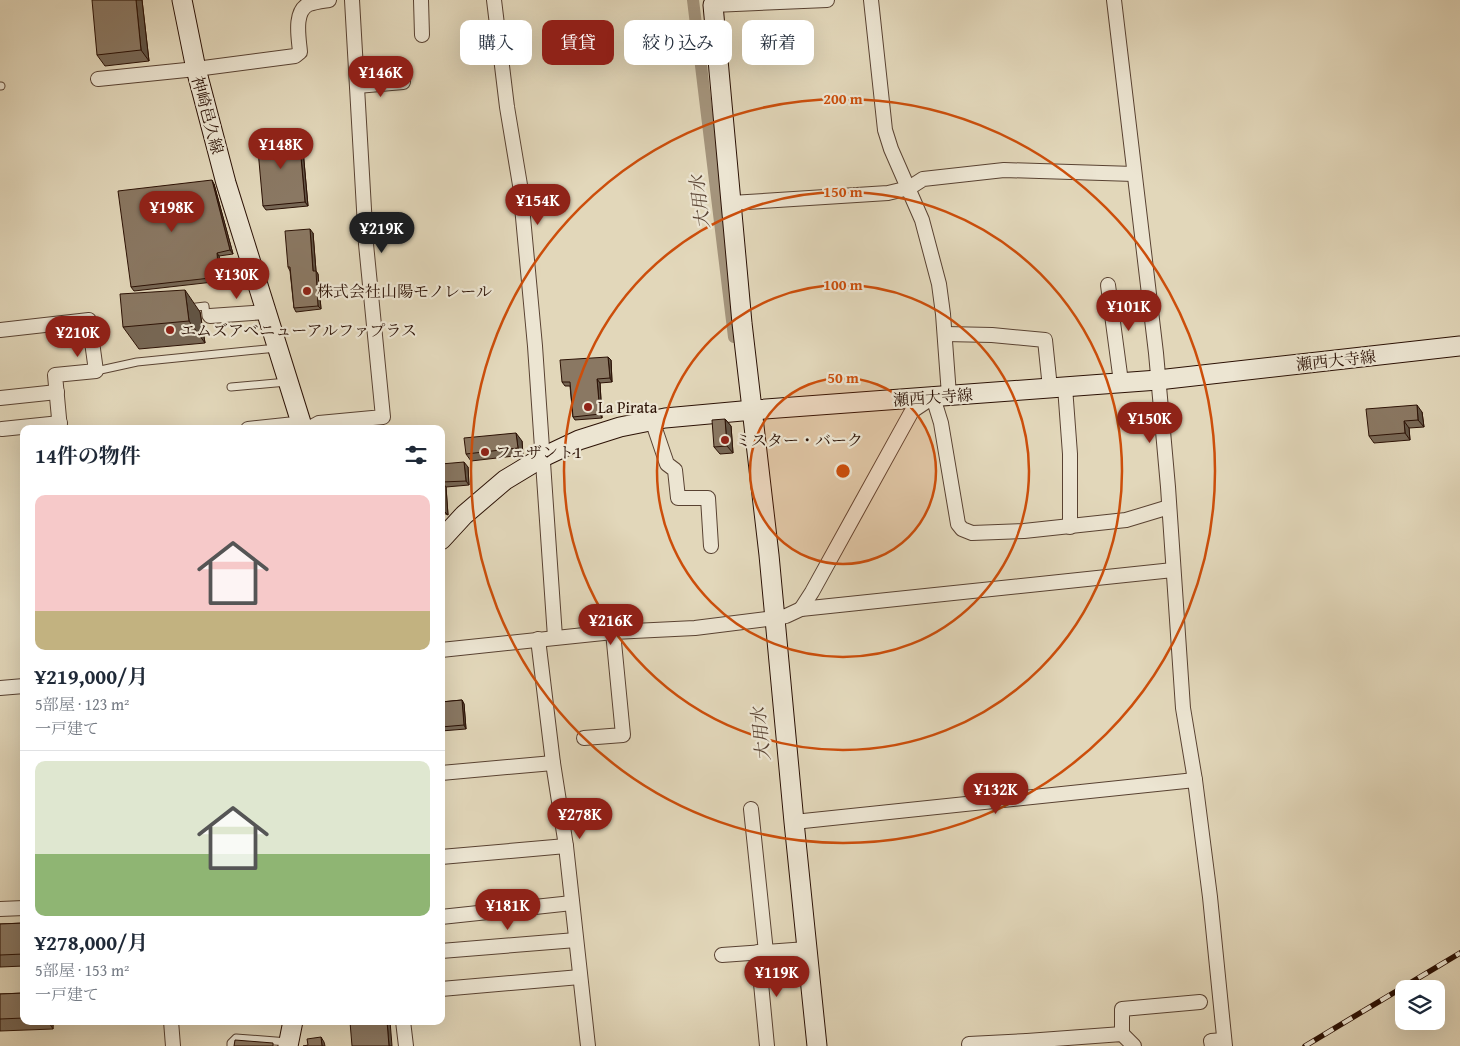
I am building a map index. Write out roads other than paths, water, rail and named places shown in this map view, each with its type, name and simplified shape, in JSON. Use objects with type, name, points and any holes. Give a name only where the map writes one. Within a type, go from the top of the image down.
[{"type":"main road","name":"神崎邑久線","points":[[182,0],[196,69],[229,191],[301,425]]},
{"type":"main road","points":[[712,3],[753,410],[766,619],[794,822],[804,949],[817,1046]]},
{"type":"main road","name":"瀬西大寺線","points":[[445,535],[464,514],[506,480],[542,457],[579,440],[620,427],[652,420],[753,410],[1158,380],[1460,346]]},
{"type":"main road","points":[[289,1044],[292,1025]]},
{"type":"street","points":[[98,79],[295,56],[300,52],[299,20],[307,2],[329,0]]},
{"type":"street","points":[[315,425],[319,423],[383,417],[366,244],[352,0]]},
{"type":"street","points":[[421,0],[422,36]]},
{"type":"street","points":[[494,0],[507,106],[520,185],[535,346],[555,637]]},
{"type":"street","points":[[712,3],[827,0]]},
{"type":"street","points":[[871,0],[885,130],[890,149],[922,220],[939,284],[944,334],[940,423],[958,524],[962,529],[972,533],[1024,531],[1126,520],[1169,507]]},
{"type":"street","points":[[1114,0],[1156,353],[1183,708],[1195,780],[1210,897],[1220,1044]]},
{"type":"street","points":[[358,86],[403,82]]},
{"type":"street","points":[[731,203],[888,193],[909,188],[923,179],[1004,170],[1134,174]]},
{"type":"street","points":[[1108,285],[1121,382]]},
{"type":"street","points":[[210,316],[266,312]]},
{"type":"street","points":[[0,330],[90,320],[96,371],[55,375],[60,425]]},
{"type":"street","points":[[944,334],[992,334],[1045,340],[1058,387],[1070,454],[1070,526]]},
{"type":"street","points":[[0,398],[57,392]]},
{"type":"street","points":[[802,609],[912,411],[941,396]]},
{"type":"street","points":[[652,420],[667,464],[675,470],[678,498],[708,498],[711,546]]},
{"type":"street","points":[[2,430],[20,429]]},
{"type":"street","points":[[445,650],[555,637],[683,629],[786,616],[802,609],[1173,570]]},
{"type":"street","points":[[584,738],[623,735],[613,632]]},
{"type":"street","points":[[538,639],[553,763],[566,846],[588,1046]]},
{"type":"street","points":[[0,688],[20,686]]},
{"type":"street","points":[[445,773],[553,763]]},
{"type":"street","points":[[794,822],[1195,780]]},
{"type":"street","points":[[752,809],[767,1046]]},
{"type":"street","points":[[445,857],[566,846]]},
{"type":"street","points":[[445,917],[572,903]]},
{"type":"street","points":[[0,909],[20,908]]},
{"type":"street","points":[[445,951],[576,940]]},
{"type":"street","points":[[722,955],[804,949]]},
{"type":"street","points":[[445,989],[580,977]]},
{"type":"street","points":[[1134,1046],[1122,1034],[1122,1009],[1200,1002]]},
{"type":"street","points":[[171,1025],[173,1046]]},
{"type":"street","points":[[403,1025],[406,1046]]},
{"type":"street","points":[[969,1044],[1028,1043],[1122,1034]]},
{"type":"lane","points":[[175,309],[205,306],[206,316],[210,316]]},
{"type":"lane","points":[[96,371],[137,362],[277,348]]},
{"type":"lane","points":[[231,387],[288,382]]},
{"type":"lane","points":[[231,1046],[231,1042],[236,1038],[289,1044]]},
{"type":"waterway","name":"大用水","points":[[693,0],[734,337]]},
{"type":"railway","points":[[1305,1046],[1460,953]]},
{"type":"place","name":"株式会社山陽モノレール","points":[[307,291]]},
{"type":"place","name":"エムズアベニューアルファプラス","points":[[170,330]]},
{"type":"place","name":"La Pirata","points":[[588,407]]},
{"type":"place","name":"ミスター・バーク","points":[[725,440]]},
{"type":"place","name":"フェザント1","points":[[485,452]]}]
